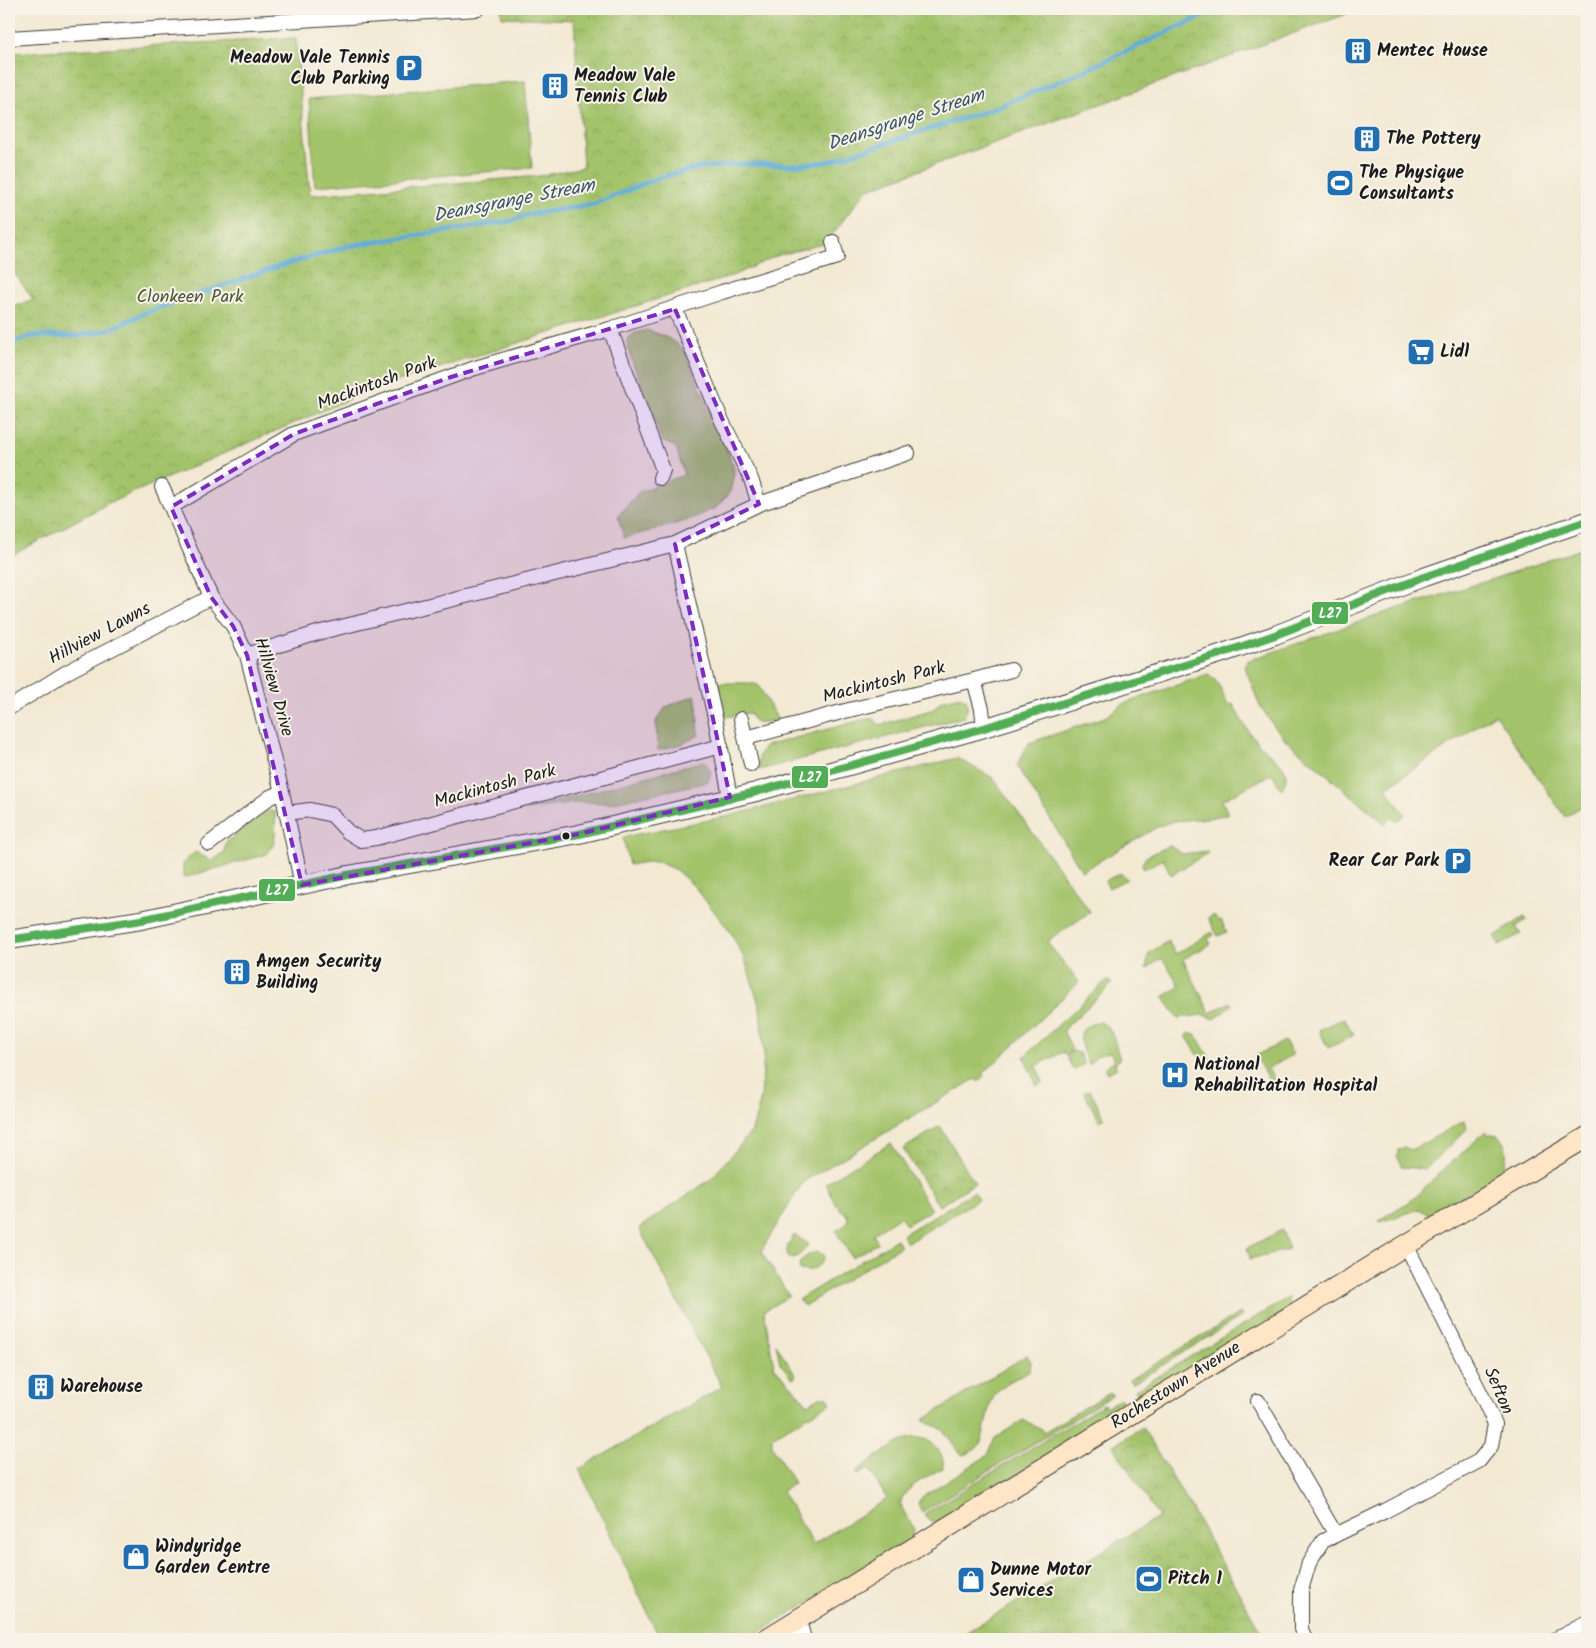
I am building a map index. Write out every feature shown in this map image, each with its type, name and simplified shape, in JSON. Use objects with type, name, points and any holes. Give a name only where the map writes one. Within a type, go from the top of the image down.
[{"type":"main road","name":"Rochestown Avenue","points":[[766,1639],[799,1630],[1406,1245],[1587,1137]]},
{"type":"street","points":[[9,38],[478,9]]},
{"type":"street","name":"Mackintosh Park","points":[[171,507],[294,434],[475,368],[610,329],[837,257],[833,242]]},
{"type":"street","points":[[675,309],[722,421],[750,479],[759,504]]},
{"type":"street","points":[[610,329],[663,470],[660,478]]},
{"type":"street","points":[[247,655],[322,632],[675,544],[759,504],[908,453]]},
{"type":"street","name":"Hillview Drive","points":[[162,486],[211,596],[233,626],[247,655],[282,792],[302,884]]},
{"type":"street","points":[[9,940],[141,920],[302,884],[579,834],[765,790],[984,728],[1220,654],[1275,635],[1424,577],[1587,521]]},
{"type":"street","points":[[675,544],[721,746],[730,797]]},
{"type":"street","name":"Hillview Lawns","points":[[9,708],[67,672],[211,596]]},
{"type":"street","name":"Mackintosh Park","points":[[746,738],[845,711],[1011,670]]},
{"type":"street","points":[[974,680],[982,709],[984,728]]},
{"type":"street","points":[[741,719],[751,764]]},
{"type":"street","name":"Mackintosh Park","points":[[286,813],[310,810],[332,815],[348,832],[361,840],[376,838],[721,746]]},
{"type":"street","points":[[209,844],[270,797],[282,792]]},
{"type":"street","name":"Sefton","points":[[1305,1639],[1301,1629],[1301,1590],[1309,1563],[1323,1541],[1479,1461],[1490,1446],[1495,1424],[1406,1245]]},
{"type":"street","points":[[1258,1401],[1336,1535]]},
{"type":"street","points":[[1556,1639],[1587,1623]]},
{"type":"highlighted area","points":[[675,309],[759,504],[675,544],[730,797],[579,834],[302,885],[247,655],[233,626],[211,597],[171,507],[294,434],[451,377]]},
{"type":"green space","name":"Clonkeen Park","points":[[501,9],[1360,9],[866,190],[826,243],[776,256],[732,276],[373,389],[109,503],[9,557],[9,309],[33,299],[9,266],[9,53],[296,38],[310,195],[540,176],[583,167],[574,20],[502,17]]},
{"type":"green space","points":[[525,81],[532,168],[315,186],[309,99]]},
{"type":"green space","points":[[647,330],[672,341],[685,352],[733,465],[734,473],[730,492],[717,507],[686,521],[624,538],[618,516],[639,492],[684,475],[676,447],[662,441],[627,347],[629,337],[635,333]]},
{"type":"green space","points":[[1587,547],[1587,803],[1565,817],[1495,714],[1386,788],[1405,815],[1396,822],[1392,817],[1385,824],[1286,740],[1259,704],[1245,667],[1247,661],[1396,609]]},
{"type":"green space","points":[[1208,674],[1218,684],[1228,705],[1233,704],[1243,723],[1255,739],[1284,768],[1286,776],[1283,787],[1281,789],[1272,774],[1222,800],[1228,814],[1174,821],[1159,826],[1082,871],[1017,765],[1029,743],[1105,717],[1123,704]]},
{"type":"green space","points":[[719,683],[749,683],[758,685],[778,720],[755,722],[749,713],[726,717]]},
{"type":"green space","points":[[695,695],[699,735],[682,744],[658,750],[656,721],[666,707]]},
{"type":"green space","points":[[960,696],[966,699],[968,707],[964,717],[759,770],[759,756],[765,746],[866,719],[874,719],[880,725],[934,709],[941,701]]},
{"type":"green space","points":[[957,758],[993,778],[1090,912],[1047,942],[1079,982],[983,1074],[984,1076],[978,1082],[975,1079],[803,1182],[761,1251],[789,1296],[764,1311],[774,1367],[808,1404],[822,1396],[824,1398],[827,1396],[831,1403],[772,1437],[772,1446],[794,1483],[782,1491],[813,1544],[887,1499],[869,1469],[857,1475],[856,1472],[896,1444],[912,1438],[925,1439],[938,1450],[943,1459],[943,1466],[911,1488],[902,1498],[902,1507],[914,1529],[912,1539],[748,1639],[744,1637],[740,1639],[660,1639],[579,1469],[722,1387],[639,1228],[711,1179],[752,1131],[761,1098],[764,1053],[760,1008],[745,960],[731,933],[695,887],[676,870],[658,862],[629,865],[623,837],[729,816]]},
{"type":"green space","points":[[704,761],[711,772],[708,782],[609,803],[580,802],[525,810]]},
{"type":"green space","points":[[267,811],[275,812],[275,829],[273,845],[267,854],[183,878],[183,863],[195,852],[212,861],[224,853],[226,842]]},
{"type":"green space","points":[[1170,845],[1182,854],[1207,851],[1208,853],[1171,875],[1163,859],[1144,869],[1142,864],[1146,857]]},
{"type":"green space","points":[[1118,874],[1122,874],[1127,879],[1109,888],[1105,881]]},
{"type":"green space","points":[[1214,915],[1218,921],[1221,920],[1227,932],[1218,936],[1208,918]]},
{"type":"green space","points":[[1524,917],[1526,920],[1516,927],[1521,934],[1499,945],[1495,936]]},
{"type":"green space","points":[[1212,932],[1214,935],[1208,939],[1211,944],[1183,959],[1210,1013],[1230,1002],[1232,1005],[1215,1019],[1203,1015],[1178,1018],[1163,997],[1180,986],[1162,958],[1146,969],[1149,953],[1168,941],[1176,954]]},
{"type":"green space","points":[[1107,980],[1112,984],[1063,1030],[1072,1050],[1065,1054],[1063,1052],[1036,1066],[1043,1082],[1037,1086],[1024,1057]]},
{"type":"green space","points":[[1344,1018],[1354,1035],[1328,1048],[1319,1030]]},
{"type":"green space","points":[[1099,1022],[1108,1028],[1114,1037],[1120,1059],[1115,1065],[1117,1068],[1108,1073],[1105,1067],[1114,1061],[1112,1055],[1109,1052],[1097,1056],[1089,1065],[1081,1044],[1080,1038],[1085,1028]]},
{"type":"green space","points":[[1190,1033],[1196,1035],[1211,1060],[1204,1064],[1186,1036]]},
{"type":"green space","points":[[1285,1041],[1293,1055],[1268,1068],[1274,1080],[1270,1082],[1255,1056]]},
{"type":"green space","points":[[1073,1051],[1079,1053],[1084,1064],[1073,1070],[1066,1055]]},
{"type":"green space","points":[[1090,1090],[1104,1118],[1099,1121],[1084,1092]]},
{"type":"green space","points":[[1464,1121],[1467,1129],[1425,1169],[1402,1167],[1397,1157],[1398,1150],[1404,1147],[1411,1150]]},
{"type":"green space","points":[[940,1126],[975,1183],[939,1206],[903,1149]]},
{"type":"green space","points":[[1486,1131],[1488,1135],[1498,1135],[1504,1144],[1506,1156],[1503,1171],[1434,1215],[1419,1209],[1380,1222],[1379,1220],[1415,1198]]},
{"type":"green space","points":[[891,1143],[931,1210],[906,1225],[900,1216],[873,1234],[878,1243],[852,1258],[836,1231],[847,1224],[848,1218],[836,1205],[826,1183]]},
{"type":"green space","points":[[974,1192],[979,1199],[907,1243],[902,1235]]},
{"type":"green space","points":[[1282,1230],[1289,1249],[1250,1259],[1247,1248]]},
{"type":"green space","points":[[794,1235],[809,1244],[798,1256],[789,1258],[787,1249]]},
{"type":"green space","points":[[897,1239],[901,1246],[804,1306],[799,1299]]},
{"type":"green space","points":[[816,1252],[824,1257],[820,1264],[808,1271],[800,1270],[799,1264],[807,1256]]},
{"type":"green space","points":[[1289,1297],[1288,1301],[1292,1307],[1141,1400],[1135,1390]]},
{"type":"green space","points":[[1240,1313],[1242,1316],[1132,1384],[1129,1380]]},
{"type":"green space","points":[[776,1344],[796,1376],[792,1378],[780,1363]]},
{"type":"green space","points":[[1027,1355],[1031,1362],[1030,1370],[997,1392],[989,1410],[980,1444],[973,1451],[963,1455],[943,1430],[923,1420]]},
{"type":"green space","points":[[1109,1393],[1113,1395],[922,1512],[918,1503],[922,1497],[988,1455],[995,1438],[1023,1420],[1042,1429],[1044,1432]]},
{"type":"green space","points":[[1121,1399],[1127,1409],[942,1521],[932,1521],[924,1514],[1104,1404],[1106,1407]]},
{"type":"green space","name":"Pitch 1","points":[[1142,1427],[1187,1501],[1265,1639],[955,1639],[1159,1517],[1113,1446]]},
{"type":"waterway","name":"Deansgrange Stream","points":[[9,345],[31,336],[77,336],[108,330],[147,312],[280,266],[349,246],[511,221],[527,215],[594,204],[658,178],[699,168],[742,164],[796,165],[827,162],[992,109],[1079,73],[1218,9]]},
{"type":"transit line","name":"L27","points":[[9,940],[141,920],[348,875],[579,834],[756,792],[984,728],[1220,654],[1275,635],[1424,577],[1587,521]]},
{"type":"place","name":"Mentec House","points":[[1358,51]]},
{"type":"place","name":"Meadow Vale Tennis Club Parking","points":[[409,68]]},
{"type":"place","name":"Meadow Vale Tennis Club","points":[[555,86]]},
{"type":"place","name":"The Pottery","points":[[1367,139]]},
{"type":"place","name":"The Physique Consultants","points":[[1340,183]]},
{"type":"place","name":"Lidl","points":[[1421,352]]},
{"type":"place","name":"Rear Car Park","points":[[1458,861]]},
{"type":"place","name":"Amgen Security Building","points":[[237,972]]},
{"type":"place","name":"National Rehabilitation Hospital","points":[[1175,1075]]},
{"type":"place","name":"Warehouse","points":[[41,1387]]},
{"type":"place","name":"Windyridge Garden Centre","points":[[136,1557]]},
{"type":"place","name":"Pitch 1","points":[[1149,1579]]},
{"type":"place","name":"Dunne Motor Services","points":[[971,1580]]}]
